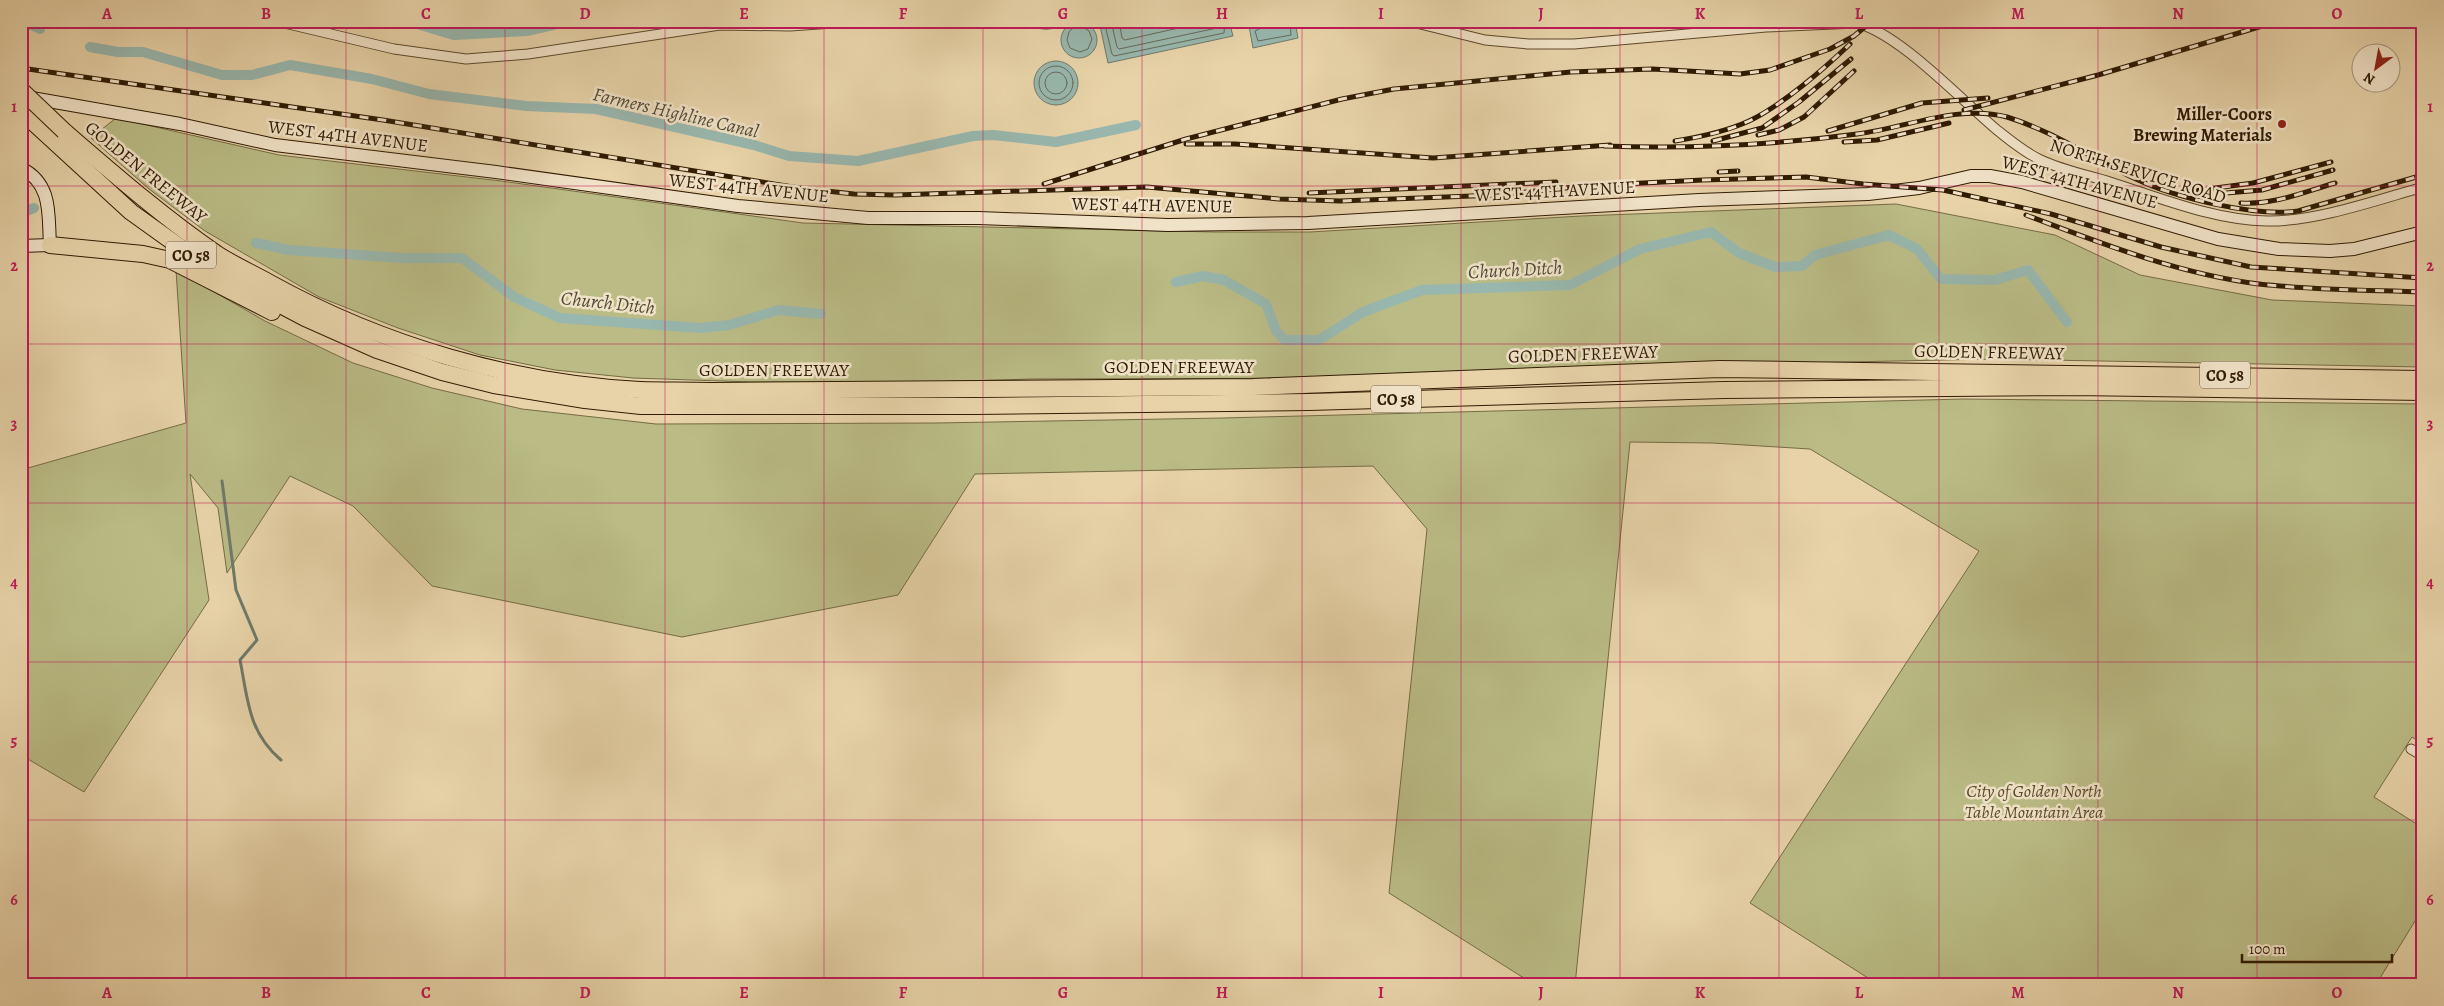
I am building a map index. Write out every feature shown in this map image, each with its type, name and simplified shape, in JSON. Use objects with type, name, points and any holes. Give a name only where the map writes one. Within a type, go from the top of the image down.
[{"type":"highway","name":"GOLDEN FREEWAY","points":[[21,90],[64,131],[143,200],[218,254],[306,303],[372,332],[420,349],[494,369],[593,386],[640,390],[712,391],[1253,387],[1720,369],[2423,378]]},
{"type":"highway","name":"GOLDEN FREEWAY","points":[[26,116],[131,212],[206,265],[305,318],[377,350],[442,372],[494,385],[641,406],[1185,404],[1734,390],[2075,388],[2423,392]]},
{"type":"highway","points":[[50,245],[124,251],[170,260],[278,315],[377,350]]},
{"type":"street","points":[[276,21],[394,48],[466,59],[528,54],[720,26],[862,21]]},
{"type":"street","name":"NORTH SERVICE ROAD","points":[[1408,21],[1485,40],[1528,44],[1584,43],[1766,27],[1856,23],[1869,26],[1906,51],[1944,82],[1978,114],[2026,152],[2042,160],[2164,199],[2239,218],[2268,221],[2313,216],[2423,187]]},
{"type":"street","name":"WEST 44TH AVENUE","points":[[21,96],[161,121],[275,145],[496,172],[738,206],[868,218],[979,218],[1168,225],[1308,223],[1689,201],[1868,194],[1919,188],[1971,176],[1990,176],[2022,182],[2218,239],[2279,250],[2330,251],[2354,248],[2423,232]]},
{"type":"street","points":[[21,168],[35,176],[42,185],[47,198],[50,245],[21,246]]},
{"type":"street","points":[[2411,749],[2423,756]]},
{"type":"green space","points":[[116,118],[279,155],[501,181],[803,223],[1215,232],[1310,232],[1581,216],[1896,204],[2055,235],[2140,275],[2272,300],[2423,306],[2423,367],[1994,359],[1749,364],[1353,378],[1032,379],[894,383],[752,382],[633,378],[555,370],[480,355],[398,328],[319,297],[205,231],[149,189],[91,138]]},
{"type":"green space","name":"City of Golden North Table Mountain Area","points":[[176,270],[265,321],[353,363],[432,388],[522,409],[656,424],[936,423],[1223,418],[1963,399],[2423,404],[2423,744],[2412,737],[2374,797],[2423,828],[2423,908],[2380,978],[2390,985],[1879,985],[1750,903],[1979,551],[1810,449],[1712,443],[1630,442],[1575,985],[1535,985],[1389,893],[1427,529],[1373,466],[975,474],[898,595],[682,637],[432,586],[353,506],[290,476],[227,573],[218,508],[190,474],[209,600],[84,792],[21,755],[21,470],[186,423]]},
{"type":"water","points":[[1026,21],[1066,21],[1051,29],[1041,29]]},
{"type":"water","points":[[1099,21],[1229,21],[1233,36],[1108,63]]},
{"type":"water","points":[[1271,21],[1295,21],[1298,38],[1253,48],[1249,26]]},
{"type":"water","points":[[1079,22],[1091,28],[1097,40],[1091,52],[1079,58],[1067,52],[1061,40],[1067,28]]},
{"type":"water","points":[[1056,61],[1068,65],[1074,71],[1078,83],[1074,95],[1068,101],[1056,105],[1044,101],[1038,95],[1034,83],[1038,71],[1044,65]]},
{"type":"waterway","name":"Farmers Highline Canal","points":[[23,21],[40,29]]},
{"type":"waterway","points":[[421,21],[454,31],[527,27],[553,21]]},
{"type":"waterway","name":"Farmers Highline Canal","points":[[90,47],[118,52],[143,52],[222,75],[252,75],[290,65],[372,79],[429,94],[526,106],[596,109],[754,145],[789,156],[858,161],[973,136],[993,135],[1056,142],[1136,125]]},
{"type":"waterway","name":"Church Ditch","points":[[21,213],[34,208]]},
{"type":"waterway","name":"Church Ditch","points":[[1176,282],[1203,276],[1224,280],[1266,304],[1276,331],[1285,340],[1319,340],[1363,312],[1422,290],[1570,285],[1640,249],[1711,232],[1739,253],[1775,267],[1802,266],[1815,255],[1889,235],[1917,249],[1941,279],[1995,280],[2028,270],[2067,322]]},
{"type":"waterway","name":"Church Ditch","points":[[256,243],[289,250],[402,258],[462,258],[514,297],[560,318],[701,328],[729,325],[779,310],[821,314]]},
{"type":"waterway","points":[[222,481],[236,590],[257,640],[240,660],[248,702],[256,727],[262,738],[281,760]]},
{"type":"railway","points":[[1044,184],[1186,139],[1342,99],[1394,89],[1571,72],[1652,69],[1740,74],[1770,70],[1830,49],[1854,36],[1872,21]]},
{"type":"railway","points":[[1964,110],[2098,75],[2279,21]]},
{"type":"railway","points":[[1675,141],[1722,131],[1749,121],[1775,106],[1802,86],[1850,44]]},
{"type":"railway","points":[[1713,141],[1762,128],[1799,102],[1851,59]]},
{"type":"railway","points":[[21,68],[383,120],[799,188],[854,194],[895,195],[1147,187],[1279,199],[1340,201],[1498,195],[1584,186],[1806,177],[1863,184],[1943,190],[2051,214],[2161,247],[2251,267],[2423,278]]},
{"type":"railway","points":[[1758,135],[1779,130],[1804,117],[1854,71]]},
{"type":"railway","points":[[1828,131],[1922,103],[1988,98]]},
{"type":"railway","points":[[1604,146],[1700,146],[1794,141],[1876,131],[1932,118],[1970,113],[2007,117],[2024,123],[2153,186],[2193,199],[2238,209],[2280,212],[2298,211],[2423,175]]},
{"type":"railway","points":[[1844,142],[1877,140],[1949,123]]},
{"type":"railway","points":[[1186,144],[1235,144],[1433,158],[1610,145]]},
{"type":"railway","points":[[2186,192],[2253,183],[2331,162]]},
{"type":"railway","points":[[2226,193],[2262,190],[2333,170]]},
{"type":"railway","points":[[1719,172],[1738,171]]},
{"type":"railway","points":[[1309,193],[1556,182]]},
{"type":"railway","points":[[2241,203],[2277,200],[2335,183]]},
{"type":"railway","points":[[2026,215],[2140,256],[2199,273],[2229,279],[2300,288],[2423,292]]},
{"type":"place","name":"Miller-Coors Brewing Materials","points":[[2282,124]]}]
